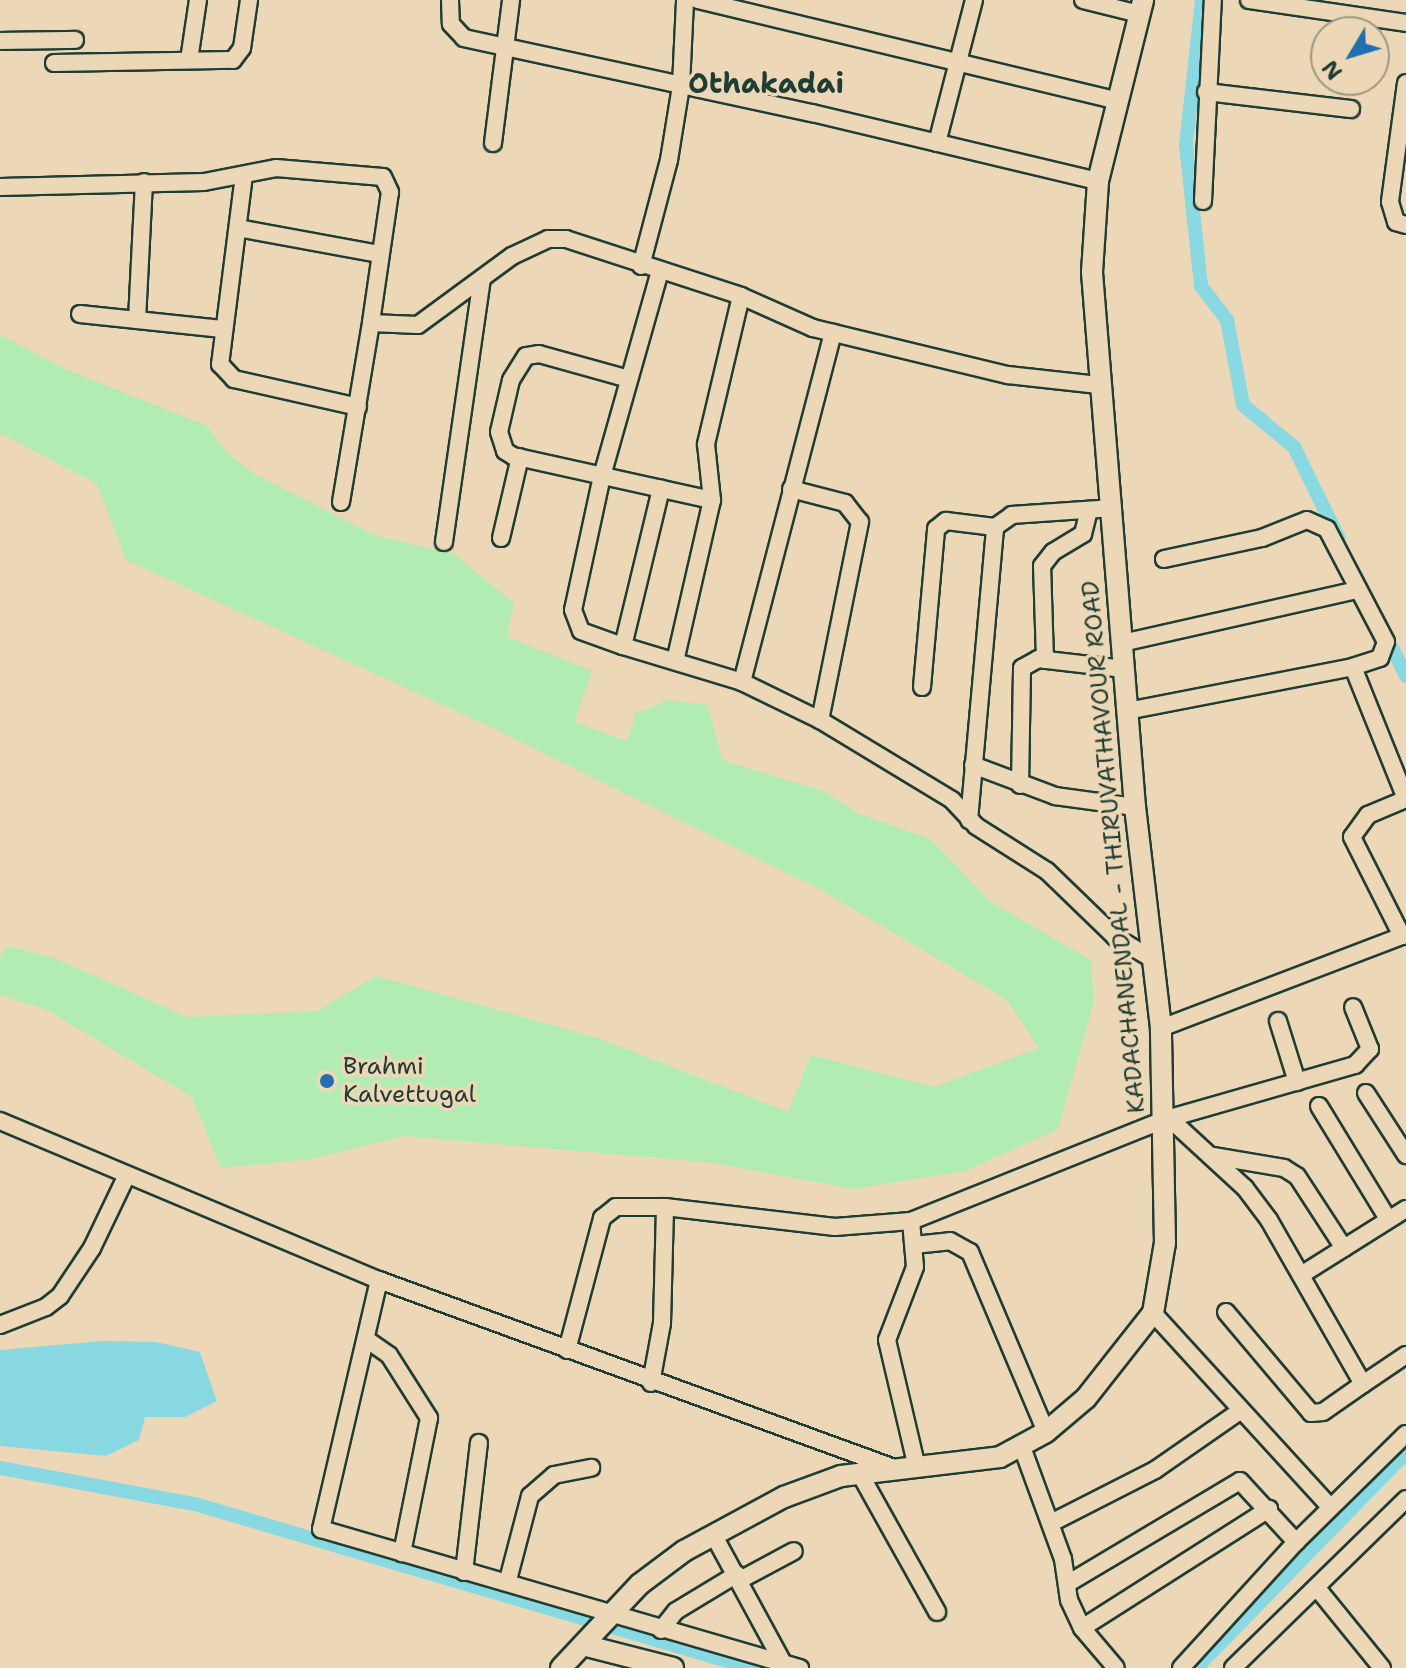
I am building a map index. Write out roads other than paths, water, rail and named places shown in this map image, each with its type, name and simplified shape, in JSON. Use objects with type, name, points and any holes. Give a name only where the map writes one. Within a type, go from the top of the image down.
[{"type":"main road","name":"KADACHANENDAL - THIRUVATHAVOUR ROAD","points":[[561,1668],[611,1610],[713,1534],[818,1482],[860,1474],[972,1462],[1022,1447],[1046,1432],[1086,1398],[1153,1313],[1165,1243],[1167,1119],[1161,1028],[1135,807],[1113,508],[1098,385],[1092,272],[1098,181],[1141,7]]},
{"type":"main road","points":[[588,1639],[667,1667]]},
{"type":"street","points":[[189,60],[198,0]]},
{"type":"street","points":[[54,63],[227,62],[238,56],[249,0]]},
{"type":"street","points":[[450,0],[456,32],[508,50],[1098,181]]},
{"type":"street","points":[[493,143],[508,50],[511,0]]},
{"type":"street","points":[[641,266],[669,160],[681,86],[685,0]]},
{"type":"street","points":[[698,0],[1116,100]]},
{"type":"street","points":[[937,143],[974,0]]},
{"type":"street","points":[[1083,0],[1141,7]]},
{"type":"street","points":[[1203,201],[1206,92],[1213,0]]},
{"type":"street","points":[[1249,0],[1406,23]]},
{"type":"street","points":[[0,41],[75,40]]},
{"type":"street","points":[[1406,83],[1390,202],[1396,222],[1406,225]]},
{"type":"street","points":[[1206,92],[1351,109]]},
{"type":"street","points":[[0,187],[204,182],[294,168],[383,177],[390,192],[341,502]]},
{"type":"street","points":[[244,175],[222,329],[220,364],[234,379],[358,407]]},
{"type":"street","points":[[137,320],[144,182]]},
{"type":"street","points":[[238,228],[379,254]]},
{"type":"street","points":[[371,323],[418,325],[512,256],[548,239],[566,239],[641,266],[741,296],[833,333],[1008,375],[1098,385]]},
{"type":"street","points":[[660,271],[602,476],[572,618],[581,631],[742,682],[820,720],[952,800],[969,820],[1047,871],[1115,937],[1152,959]]},
{"type":"street","points":[[444,542],[482,279]]},
{"type":"street","points":[[675,661],[712,500],[706,444],[741,296]]},
{"type":"street","points":[[80,314],[222,329]]},
{"type":"street","points":[[742,682],[833,333]]},
{"type":"street","points":[[629,379],[539,354],[526,356],[511,380],[499,432],[505,451],[712,500]]},
{"type":"street","points":[[501,538],[520,457]]},
{"type":"street","points":[[623,646],[661,489]]},
{"type":"street","points":[[791,489],[845,503],[860,522],[820,720]]},
{"type":"street","points":[[922,687],[936,529],[946,521],[995,527],[1012,515],[1113,508]]},
{"type":"street","points":[[1045,660],[1042,566],[1053,552],[1083,534],[1089,510]]},
{"type":"street","points":[[1127,711],[1353,667],[1380,658],[1386,647],[1358,590],[1318,521],[1164,559]]},
{"type":"street","points":[[969,820],[995,527]]},
{"type":"street","points":[[1122,643],[1358,590]]},
{"type":"street","points":[[1020,785],[1019,675],[1029,662],[1045,660],[1124,669]]},
{"type":"street","points":[[1161,1028],[1404,935],[1352,837],[1368,815],[1406,799],[1353,667]]},
{"type":"street","points":[[973,765],[1055,796],[1135,807]]},
{"type":"street","points":[[567,1350],[602,1218],[626,1205],[835,1227],[911,1221],[1167,1119],[1297,1082],[1368,1056],[1370,1049],[1353,1007]]},
{"type":"street","points":[[1278,1021],[1297,1082]]},
{"type":"street","points":[[1366,1093],[1406,1155]]},
{"type":"street","points":[[1319,1106],[1388,1219]]},
{"type":"street","points":[[1167,1119],[1213,1156],[1269,1220],[1363,1384]]},
{"type":"street","points":[[0,1121],[126,1177],[379,1280],[651,1383],[908,1469],[887,1340],[915,1267],[911,1221]]},
{"type":"street","points":[[1213,1156],[1284,1168],[1297,1176],[1344,1248]]},
{"type":"street","points":[[0,1325],[46,1307],[60,1296],[92,1248],[126,1177]]},
{"type":"street","points":[[651,1383],[662,1323],[665,1207]]},
{"type":"street","points":[[1301,1275],[1406,1209]]},
{"type":"street","points":[[914,1245],[950,1241],[970,1252],[1046,1432]]},
{"type":"street","points":[[379,1280],[321,1529],[464,1572],[508,1580],[611,1610],[661,1630],[800,1668]]},
{"type":"street","points":[[1226,1312],[1311,1413],[1323,1412],[1406,1355]]},
{"type":"street","points":[[1153,1313],[1330,1507]]},
{"type":"street","points":[[366,1339],[389,1355],[429,1418],[402,1553]]},
{"type":"street","points":[[1051,1523],[1155,1470],[1240,1411]]},
{"type":"street","points":[[1181,1668],[1296,1542],[1406,1434]]},
{"type":"street","points":[[464,1572],[479,1443]]},
{"type":"street","points":[[1022,1447],[1051,1523],[1082,1628],[1116,1668]]},
{"type":"street","points":[[508,1580],[530,1496],[554,1475],[591,1468]]},
{"type":"street","points":[[860,1474],[937,1612]]},
{"type":"street","points":[[1067,1584],[1235,1483],[1246,1482],[1296,1542]]},
{"type":"street","points":[[1233,1668],[1406,1499]]},
{"type":"street","points":[[1082,1628],[1269,1509]]},
{"type":"street","points":[[713,1534],[783,1663]]},
{"type":"street","points":[[661,1630],[676,1611],[794,1551]]},
{"type":"street","points":[[1317,1588],[1382,1668]]},
{"type":"water","points":[[102,1341],[156,1342],[200,1352],[217,1401],[185,1417],[145,1417],[139,1440],[106,1456],[0,1446],[0,1350]]},
{"type":"waterway","points":[[1202,0],[1186,145],[1201,286],[1227,320],[1243,405],[1294,447],[1339,539]]},
{"type":"waterway","points":[[1385,634],[1406,676]]},
{"type":"waterway","points":[[1196,1668],[1406,1453]]},
{"type":"waterway","points":[[0,1468],[195,1504],[751,1668]]},
{"type":"place","name":"Brahmi Kalvettugal","points":[[327,1081]]},
{"type":"district","name":"Othakadai","points":[[766,83]]}]
